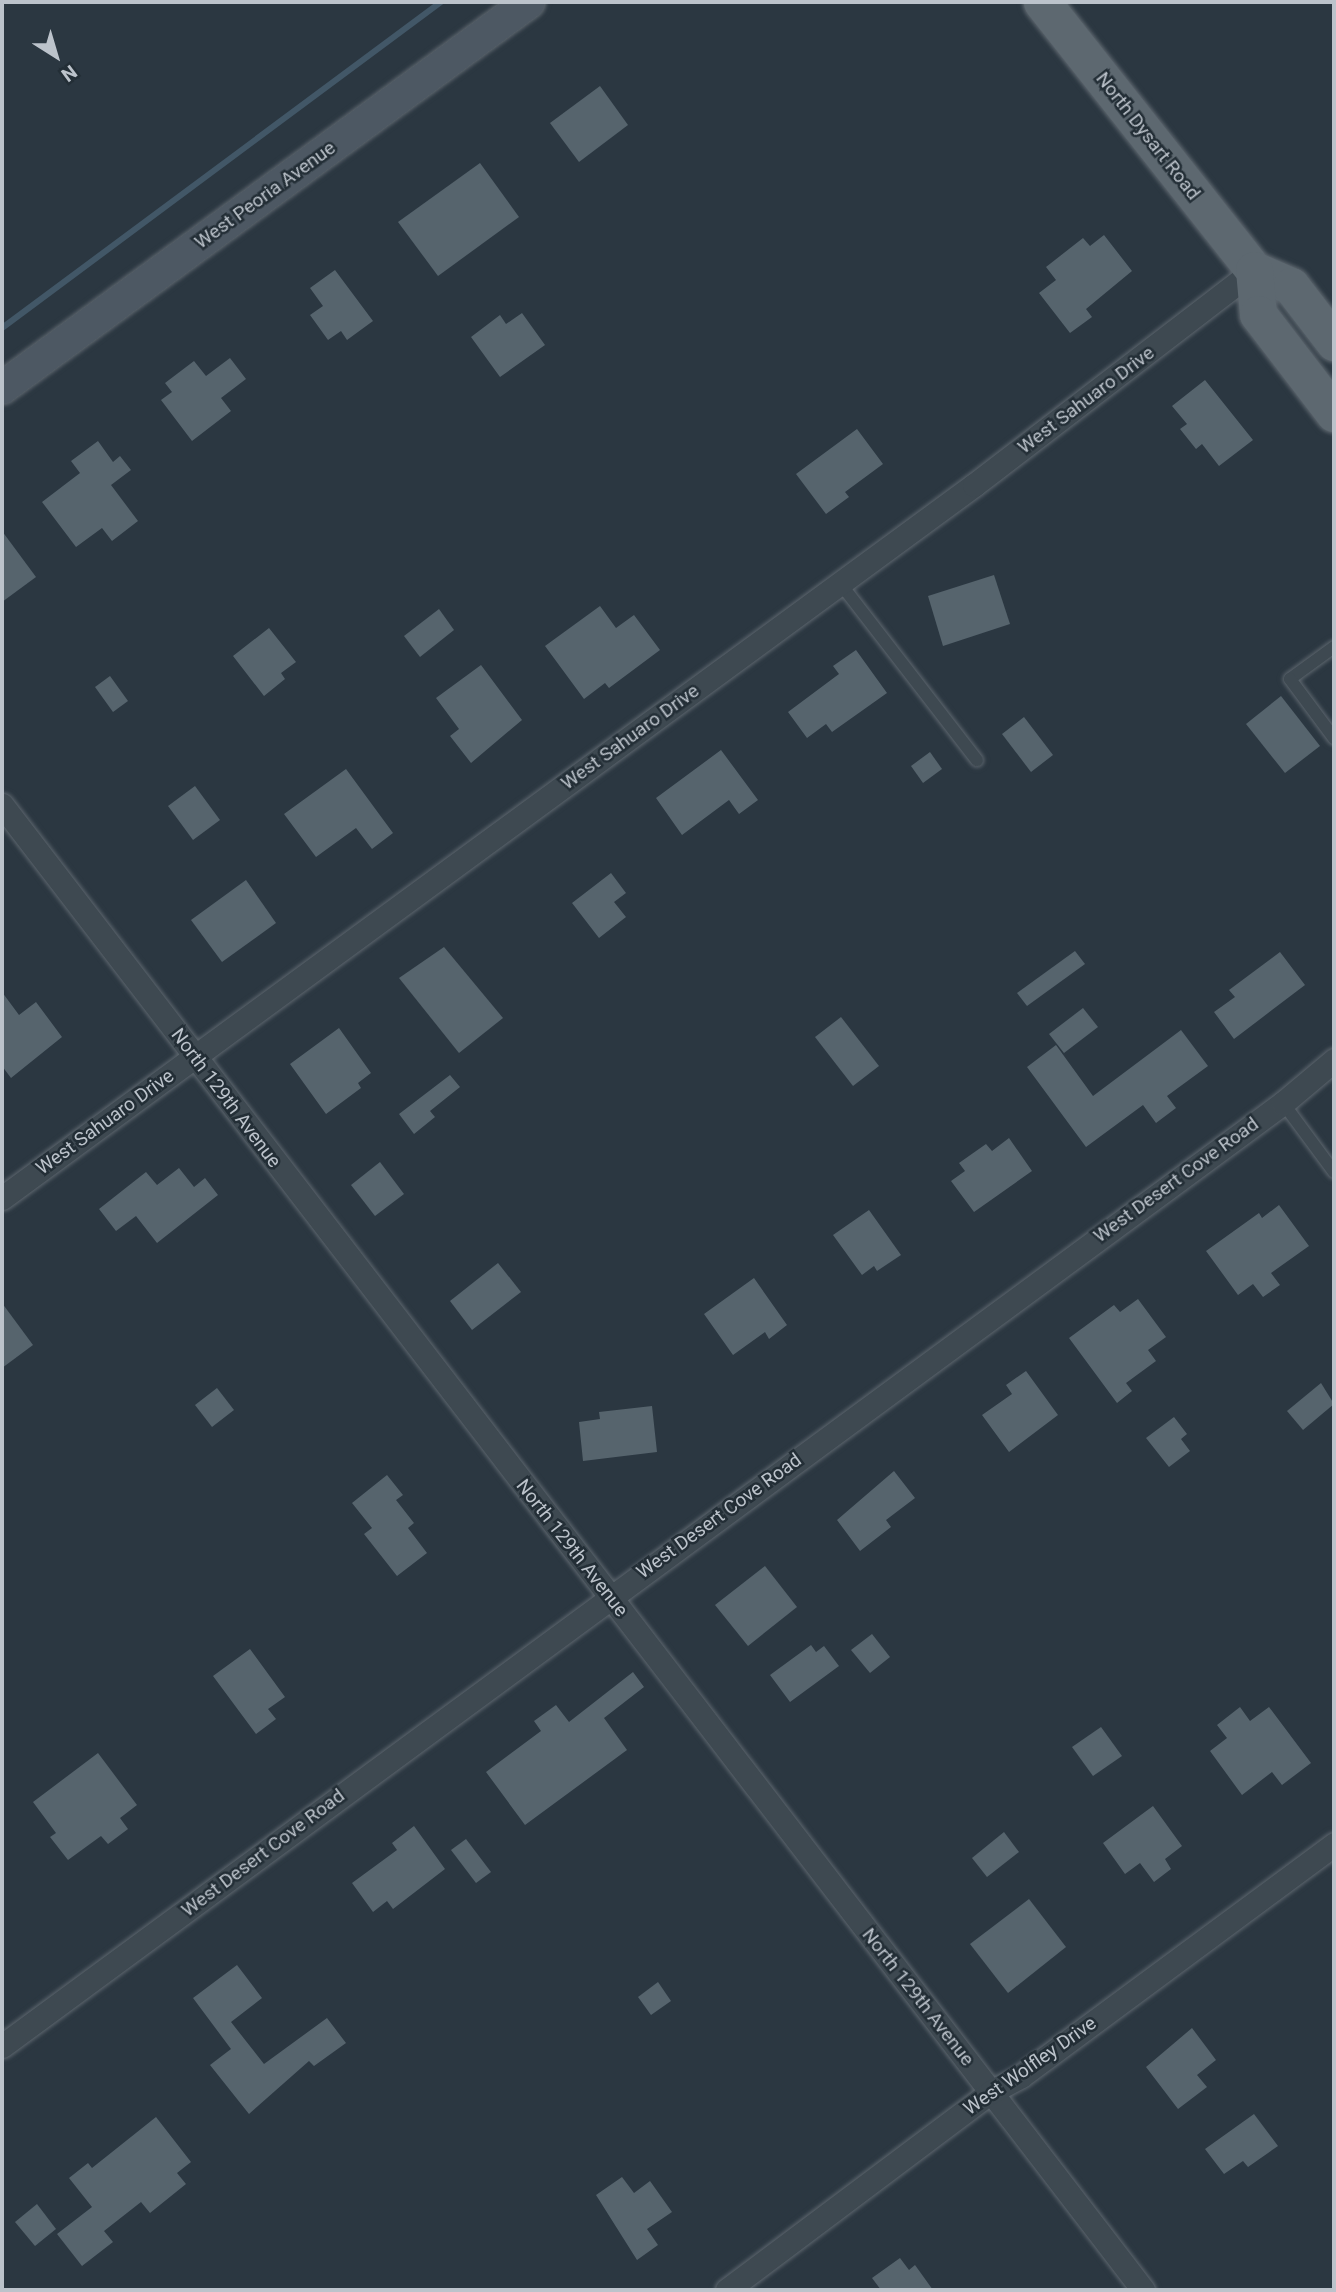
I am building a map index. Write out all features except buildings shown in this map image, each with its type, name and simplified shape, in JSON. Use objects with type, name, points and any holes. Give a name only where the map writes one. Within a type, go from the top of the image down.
[{"type":"main road","name":"West Peoria Avenue","points":[[2,388],[529,2]]},
{"type":"main road","name":"North Dysart Road","points":[[1042,2],[1254,270],[1291,286],[1334,342]]},
{"type":"main road","points":[[1254,270],[1258,314],[1334,413]]},
{"type":"street","name":"West Sahuaro Drive","points":[[2,1198],[840,583],[1207,310],[1254,270]]},
{"type":"street","name":"North 129th Avenue","points":[[2,805],[1143,2290]]},
{"type":"street","name":"West Desert Cove Road","points":[[2,2046],[1283,1103],[1334,1060]]},
{"type":"street","name":"West Wolfley Drive","points":[[727,2290],[991,2092],[1021,2076],[1334,1844]]},
{"type":"lane","points":[[840,583],[977,760]]},
{"type":"lane","points":[[1334,647],[1290,680],[1334,738]]},
{"type":"lane","points":[[1283,1103],[1334,1172]]},
{"type":"waterway","points":[[2,328],[441,2]]}]
